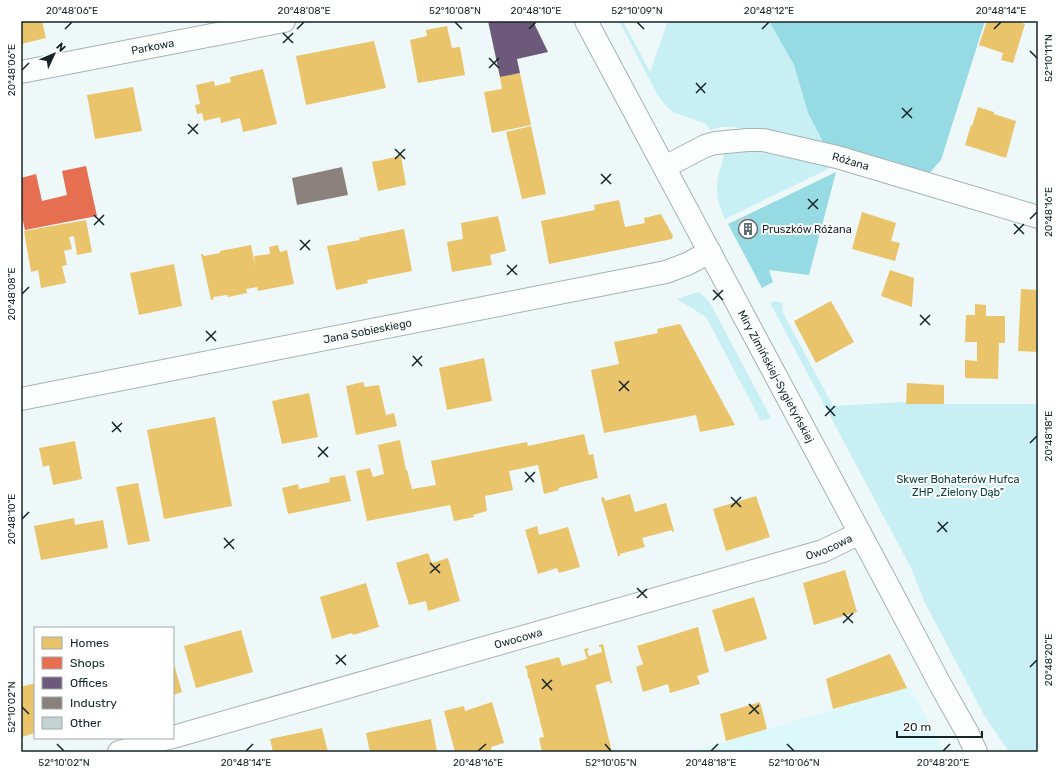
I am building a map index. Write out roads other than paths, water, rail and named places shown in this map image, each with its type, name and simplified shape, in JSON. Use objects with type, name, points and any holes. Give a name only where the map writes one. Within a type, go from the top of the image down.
[{"type":"street","name":"Parkowa","points":[[21,72],[284,21]]},
{"type":"street","name":"Miry Zimińskiej-Sygietyńskiej","points":[[586,21],[967,732],[976,752]]},
{"type":"street","name":"Różana","points":[[665,167],[710,144],[763,140],[837,157],[1038,217]]},
{"type":"street","name":"Jana Sobieskiego","points":[[21,399],[666,272],[687,264],[710,252]]},
{"type":"street","name":"Owocowa","points":[[174,737],[823,551],[860,533]]},
{"type":"street","name":"Miry Zimińskiej-Sygietyńskiej","points":[[967,732],[981,752]]},
{"type":"street","points":[[119,752],[164,739]]},
{"type":"place","name":"Pruszków Różana","points":[[748,229]]},
{"type":"park label","name":"Skwer Bohaterów Hufca ZHP „Zielony Dąb”","points":[[958,485]]}]
